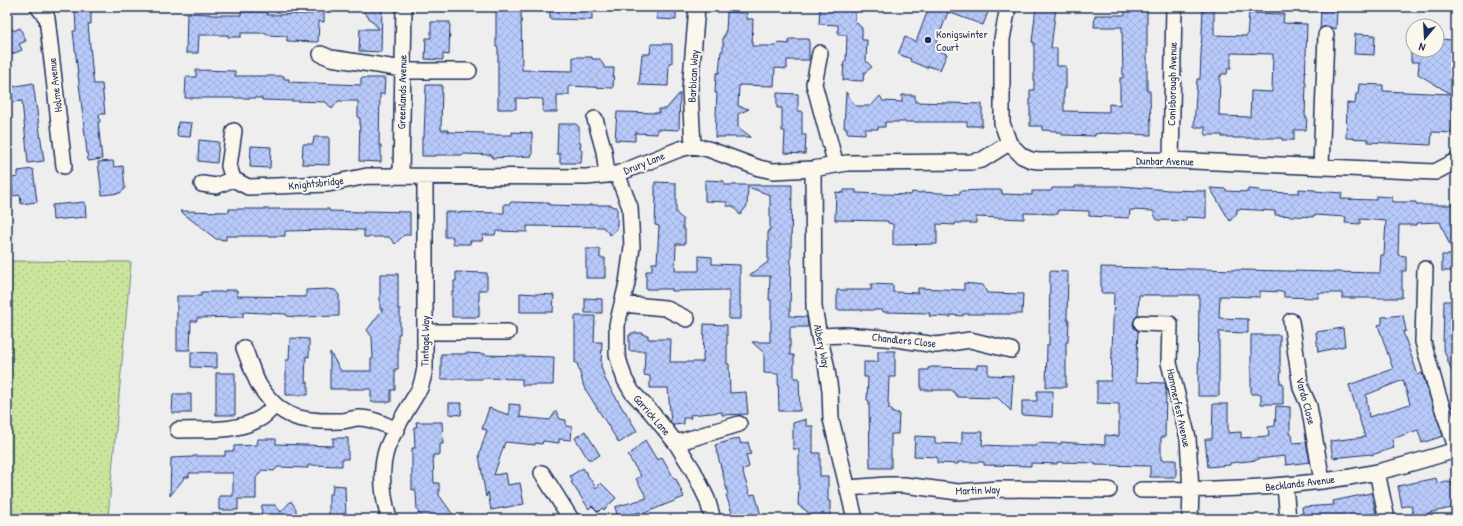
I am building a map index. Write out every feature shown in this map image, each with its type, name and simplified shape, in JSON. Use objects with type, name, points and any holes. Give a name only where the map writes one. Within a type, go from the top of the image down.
[{"type":"street","name":"Holme Avenue","points":[[38,7],[47,18],[64,166]]},
{"type":"street","name":"Greenlands Avenue","points":[[401,176],[404,7]]},
{"type":"street","name":"Barbican Way","points":[[693,146],[690,90],[697,7]]},
{"type":"street","points":[[1008,7],[1002,39],[1002,123],[1009,143]]},
{"type":"street","name":"Conisborough Avenue","points":[[1171,160],[1174,7]]},
{"type":"street","points":[[1321,167],[1326,35]]},
{"type":"street","points":[[820,53],[814,84],[836,165]]},
{"type":"street","points":[[321,54],[331,58],[403,70],[469,71]]},
{"type":"street","name":"Garrick Lane","points":[[595,119],[612,175],[630,207],[632,228],[630,265],[617,326],[617,354],[625,380],[632,392],[651,412],[676,443],[693,470],[707,499],[713,519]]},
{"type":"street","points":[[202,184],[216,186],[233,179],[229,166],[234,131]]},
{"type":"street","name":"Drury Lane","points":[[401,176],[564,178],[612,175],[680,149],[693,146],[708,149],[759,168],[773,171],[813,169],[847,163],[971,162],[982,160],[1009,143]]},
{"type":"street","name":"Dunbar Avenue","points":[[1009,143],[1022,156],[1031,160],[1039,161],[1171,160],[1435,172],[1456,161]]},
{"type":"street","name":"Albery Way","points":[[813,169],[814,307],[830,390],[830,420],[855,519]]},
{"type":"street","name":"Knightsbridge","points":[[233,179],[248,187],[328,184],[367,176],[401,176]]},
{"type":"street","name":"Tintagel Way","points":[[389,519],[384,502],[382,468],[387,448],[420,388],[425,368],[425,177]]},
{"type":"street","points":[[1424,269],[1423,342],[1438,395],[1456,446]]},
{"type":"street","points":[[622,304],[665,308],[687,319]]},
{"type":"street","name":"Vardo Close","points":[[1291,321],[1301,388],[1309,406],[1322,481]]},
{"type":"street","name":"Hammerfest Avenue","points":[[1142,323],[1170,324],[1169,363],[1188,438],[1191,491],[1190,519]]},
{"type":"street","points":[[425,332],[508,332]]},
{"type":"street","name":"Chandlers Close","points":[[819,336],[845,335],[896,339],[936,345],[970,340],[1011,350]]},
{"type":"street","points":[[244,348],[259,384],[274,406],[292,416],[309,421],[343,422],[357,418],[369,419],[397,430]]},
{"type":"street","points":[[178,430],[223,429],[240,426],[261,418],[274,406]]},
{"type":"street","points":[[676,443],[739,424]]},
{"type":"street","name":"Becklands Avenue","points":[[1141,490],[1191,491],[1285,486],[1377,472],[1456,450]]},
{"type":"street","points":[[1377,472],[1387,519]]},
{"type":"street","points":[[542,473],[571,519]]},
{"type":"street","name":"Martin Way","points":[[848,488],[904,485],[958,492],[998,489],[1109,490]]},
{"type":"street","points":[[1285,486],[1288,519]]},
{"type":"green space","points":[[7,261],[131,262],[108,517],[7,516]]},
{"type":"building","points":[[75,7],[91,7],[91,24],[88,24],[93,78],[94,84],[102,84],[105,114],[99,114],[100,122],[98,122],[102,159],[88,161],[73,31],[76,31]]},
{"type":"building","points":[[312,7],[324,7],[324,22],[319,21],[318,42],[287,41],[287,36],[267,35],[267,33],[241,33],[241,37],[228,37],[228,35],[199,35],[198,53],[186,53],[187,13],[210,15],[241,15],[241,12],[267,12],[267,15],[312,14]]},
{"type":"building","points":[[359,7],[382,7],[381,52],[359,51],[360,29],[379,29]]},
{"type":"building","points":[[496,7],[521,7],[522,70],[573,71],[573,57],[592,57],[592,59],[600,59],[605,68],[614,68],[613,88],[569,86],[569,95],[557,95],[557,112],[543,112],[543,99],[516,98],[516,109],[498,109],[498,47],[496,47]]},
{"type":"building","points":[[550,7],[592,7],[592,20],[550,19]]},
{"type":"building","points":[[657,7],[676,7],[676,20],[657,19]]},
{"type":"building","points":[[820,7],[855,7],[855,21],[862,28],[862,40],[867,40],[866,61],[872,67],[864,73],[863,81],[843,80],[844,61],[846,61],[847,35],[838,35],[838,25],[819,24]]},
{"type":"building","name":"Konigswinter Court","points":[[929,7],[990,7],[983,25],[948,12],[934,49],[947,54],[940,70],[928,66],[927,68],[898,54],[905,37],[916,42]]},
{"type":"building","points":[[1036,7],[1056,7],[1051,48],[1057,48],[1057,66],[1066,66],[1064,111],[1109,112],[1109,104],[1120,105],[1120,78],[1123,78],[1122,27],[1094,27],[1095,15],[1125,15],[1125,7],[1147,7],[1147,91],[1150,91],[1151,135],[1102,133],[1095,134],[1095,136],[1062,135],[1062,132],[1042,130],[1042,126],[1030,126],[1030,90],[1034,90],[1034,42],[1032,42]]},
{"type":"building","points":[[1203,7],[1214,7],[1214,35],[1247,36],[1249,13],[1284,14],[1283,23],[1307,24],[1305,83],[1305,117],[1307,117],[1306,130],[1294,130],[1294,140],[1282,140],[1282,138],[1233,138],[1222,137],[1222,135],[1205,135],[1205,127],[1194,127],[1197,79],[1200,79]],"holes":[[[1231,53],[1273,54],[1272,92],[1251,91],[1250,117],[1219,116],[1220,76],[1221,77],[1221,74],[1227,74],[1228,68],[1231,68]]]},
{"type":"building","points":[[1321,10],[1337,10],[1336,29],[1326,26],[1320,29]]},
{"type":"building","points":[[727,12],[747,13],[747,19],[753,19],[752,46],[776,46],[779,43],[789,44],[789,39],[809,39],[809,60],[787,60],[787,69],[775,68],[774,86],[739,85],[738,106],[749,109],[738,114],[738,127],[751,137],[715,137],[717,93],[715,93],[716,75],[719,73],[721,51],[723,51],[723,36],[725,36],[726,31]]},
{"type":"building","points":[[7,17],[13,31],[20,28],[26,41],[19,44],[22,50],[7,56]]},
{"type":"building","points":[[431,22],[450,22],[449,55],[443,54],[443,60],[425,59],[426,38],[431,38]]},
{"type":"building","points":[[1355,34],[1375,35],[1374,55],[1354,54]]},
{"type":"building","points":[[1445,39],[1455,40],[1452,109],[1453,133],[1432,132],[1431,145],[1368,142],[1368,139],[1346,138],[1347,103],[1355,104],[1359,84],[1383,85],[1383,91],[1451,94],[1418,74],[1419,62],[1411,62],[1411,58],[1445,58]]},
{"type":"building","points":[[651,44],[672,44],[672,63],[669,63],[668,86],[639,85],[642,54],[650,54]]},
{"type":"building","points":[[196,70],[235,71],[235,76],[284,76],[284,79],[289,79],[289,82],[361,85],[361,78],[385,78],[384,94],[380,94],[379,145],[381,145],[381,162],[359,161],[360,118],[358,118],[358,101],[338,101],[332,109],[326,102],[262,100],[262,98],[185,98],[186,77],[196,77]]},
{"type":"building","points":[[33,83],[44,161],[28,163],[22,101],[13,102],[11,87]]},
{"type":"building","points":[[426,85],[442,85],[441,130],[448,130],[448,132],[484,133],[484,135],[512,135],[512,132],[532,133],[532,156],[492,158],[492,155],[463,154],[422,156]]},
{"type":"building","points":[[846,92],[855,106],[871,106],[880,96],[883,101],[902,102],[902,95],[915,95],[915,102],[982,104],[982,126],[967,126],[967,122],[885,122],[885,127],[878,127],[878,129],[865,129],[865,134],[847,133],[847,128],[844,128]]},
{"type":"building","points":[[680,93],[679,130],[657,129],[657,134],[635,133],[635,141],[615,140],[617,112],[659,113],[659,109],[666,109]]},
{"type":"building","points":[[777,93],[798,94],[798,111],[802,111],[802,135],[806,135],[805,154],[784,153],[785,131],[782,131],[782,108],[777,108]]},
{"type":"building","points":[[178,122],[192,123],[190,137],[177,136]]},
{"type":"building","points":[[558,124],[576,124],[579,127],[579,143],[581,143],[580,149],[582,150],[581,163],[560,163],[560,154],[557,154]]},
{"type":"building","points":[[314,137],[329,137],[329,165],[302,164],[303,144],[313,144]]},
{"type":"building","points":[[199,140],[219,142],[217,163],[198,161]]},
{"type":"building","points":[[251,146],[271,147],[270,168],[250,167]]},
{"type":"building","points":[[113,161],[114,167],[123,166],[125,189],[120,193],[102,195],[98,162]]},
{"type":"building","points":[[33,169],[37,202],[21,204],[20,195],[13,196],[11,178],[18,177],[18,171]]},
{"type":"building","points":[[705,180],[724,181],[724,185],[792,185],[790,316],[807,317],[808,327],[790,327],[790,355],[794,355],[794,378],[799,378],[800,411],[779,411],[778,374],[764,373],[764,353],[752,342],[770,342],[770,276],[749,276],[768,262],[770,195],[748,187],[747,206],[740,215],[733,206],[727,206],[727,202],[705,201]]},
{"type":"building","points":[[655,182],[676,183],[676,213],[683,219],[685,244],[676,244],[675,271],[699,271],[699,256],[712,257],[712,264],[740,265],[741,319],[729,319],[729,290],[672,291],[672,289],[646,289],[646,271],[652,271],[652,263],[657,263],[659,226],[655,225]]},
{"type":"building","points":[[1075,186],[1122,186],[1168,190],[1206,191],[1206,218],[1186,217],[1186,221],[1157,220],[1153,211],[1130,210],[1129,218],[1089,216],[1089,211],[1058,210],[1058,214],[1024,213],[1024,219],[976,217],[976,223],[955,223],[955,225],[937,224],[937,244],[893,245],[893,224],[888,223],[888,221],[835,220],[836,192],[844,193],[844,190],[856,190],[856,193],[911,195],[912,192],[960,194],[960,191],[1002,190],[1002,194],[1032,195],[1032,191],[1051,191],[1052,188],[1075,188]]},
{"type":"building","points":[[1210,188],[1226,189],[1226,191],[1248,192],[1248,189],[1260,190],[1260,192],[1299,193],[1299,189],[1315,190],[1342,193],[1341,199],[1376,200],[1376,196],[1392,197],[1392,202],[1416,202],[1416,205],[1449,205],[1456,202],[1456,271],[1442,271],[1442,255],[1454,255],[1440,222],[1416,223],[1416,225],[1399,225],[1398,255],[1406,256],[1406,271],[1402,271],[1402,298],[1342,298],[1342,293],[1318,293],[1318,298],[1284,297],[1284,292],[1260,291],[1260,297],[1220,296],[1219,318],[1248,319],[1248,333],[1219,332],[1219,396],[1198,396],[1199,295],[1139,295],[1138,315],[1133,323],[1134,328],[1138,331],[1136,382],[1165,383],[1165,437],[1161,437],[1161,460],[1176,460],[1176,477],[1150,477],[1150,466],[1095,465],[1095,463],[1057,462],[1057,464],[1031,463],[1031,466],[984,465],[984,462],[958,462],[958,464],[937,463],[937,457],[914,456],[915,436],[935,437],[935,443],[962,444],[962,432],[983,432],[982,445],[1036,446],[1036,443],[1061,444],[1061,442],[1105,445],[1105,435],[1119,436],[1119,404],[1097,403],[1097,381],[1111,381],[1114,293],[1101,293],[1101,267],[1380,273],[1381,255],[1384,255],[1386,221],[1360,219],[1360,224],[1345,223],[1346,217],[1275,215],[1275,211],[1237,209],[1237,213],[1230,221]]},
{"type":"building","points":[[85,202],[86,217],[53,220],[52,205]]},
{"type":"building","points":[[511,202],[549,203],[549,205],[612,205],[612,207],[617,207],[617,229],[610,235],[603,227],[527,226],[527,232],[496,231],[495,235],[483,235],[482,241],[470,241],[470,244],[453,244],[453,237],[445,237],[445,212],[504,213],[504,204],[510,204]]},
{"type":"building","points":[[229,209],[329,209],[329,211],[410,212],[410,235],[404,235],[395,244],[389,237],[364,237],[364,230],[329,229],[285,231],[285,236],[226,236],[226,240],[216,239],[180,211],[229,212]]},
{"type":"building","points":[[586,249],[600,249],[600,258],[605,258],[605,278],[586,278]]},
{"type":"building","points":[[1050,271],[1068,272],[1067,320],[1069,320],[1068,342],[1066,342],[1066,387],[1046,387],[1047,345],[1049,345]]},
{"type":"building","points":[[456,272],[487,273],[487,290],[479,290],[479,317],[452,317],[452,291],[454,291]]},
{"type":"building","points":[[380,274],[398,274],[400,334],[398,334],[398,369],[395,369],[395,390],[391,390],[391,402],[371,402],[371,389],[330,389],[330,352],[341,371],[371,371],[371,359],[373,359],[372,337],[367,330],[383,309],[380,309]]},
{"type":"building","points":[[964,283],[983,285],[987,293],[1023,294],[1022,314],[963,314],[963,316],[951,315],[951,317],[929,316],[930,313],[883,312],[883,310],[837,310],[837,290],[871,290],[871,284],[893,285],[893,292],[918,293],[918,288],[964,290]]},
{"type":"building","points":[[225,290],[237,290],[237,296],[306,297],[306,290],[335,290],[339,295],[339,316],[297,317],[287,316],[286,314],[243,312],[243,317],[197,318],[197,321],[191,321],[190,350],[177,350],[177,296],[201,296],[201,292],[225,292]]},
{"type":"building","points":[[520,293],[554,295],[553,312],[520,312]]},
{"type":"building","points":[[585,298],[602,299],[602,313],[585,313]]},
{"type":"building","points":[[1444,301],[1456,301],[1456,378],[1454,378],[1443,347]]},
{"type":"building","points":[[1403,315],[1406,331],[1403,332],[1418,375],[1422,373],[1443,436],[1422,443],[1418,430],[1392,439],[1394,448],[1371,455],[1333,458],[1330,441],[1365,437],[1349,385],[1393,369],[1378,325],[1382,324],[1382,317]],"holes":[[[1403,380],[1410,404],[1369,417],[1366,395]]]},
{"type":"building","points":[[575,316],[595,316],[594,342],[602,342],[601,366],[605,379],[637,431],[619,443],[584,387],[577,363],[575,363]]},
{"type":"building","points":[[704,324],[727,325],[727,364],[729,364],[730,393],[746,392],[748,414],[722,415],[722,412],[690,415],[691,418],[683,418],[684,424],[673,425],[671,423],[668,388],[650,388],[650,376],[644,375],[645,351],[629,351],[629,335],[631,335],[631,333],[643,333],[643,335],[648,335],[648,339],[671,339],[670,362],[703,362]]},
{"type":"building","points":[[1343,328],[1345,346],[1318,352],[1316,332]]},
{"type":"building","points":[[1251,335],[1280,335],[1280,383],[1283,383],[1283,404],[1261,404],[1261,394],[1251,394]]},
{"type":"building","points":[[290,338],[309,339],[309,357],[306,356],[305,382],[308,382],[308,395],[286,395],[286,360],[289,360]]},
{"type":"building","points":[[878,351],[895,351],[895,377],[889,377],[888,403],[889,409],[892,409],[892,413],[899,413],[898,434],[891,434],[891,468],[870,468],[869,401],[867,400],[868,377],[864,377],[864,362],[878,362]]},
{"type":"building","points":[[191,352],[217,353],[217,368],[191,367]]},
{"type":"building","points":[[465,353],[554,357],[553,385],[522,385],[522,379],[441,379],[441,354]]},
{"type":"building","points":[[977,365],[988,365],[988,375],[1013,376],[1011,411],[998,398],[958,397],[952,390],[921,390],[921,370],[928,370],[928,368],[932,367],[977,368]]},
{"type":"building","points":[[216,373],[235,373],[235,415],[216,415]]},
{"type":"building","points":[[1037,391],[1053,391],[1052,417],[1022,415],[1022,401],[1037,401]]},
{"type":"building","points":[[173,394],[191,394],[191,413],[172,413]]},
{"type":"building","points":[[449,403],[462,403],[461,415],[449,414]]},
{"type":"building","points":[[509,404],[520,405],[520,417],[550,420],[556,411],[560,419],[566,420],[566,426],[572,427],[571,440],[559,439],[559,443],[543,441],[542,444],[535,443],[535,445],[505,442],[494,475],[506,473],[508,485],[520,483],[524,504],[491,510],[488,492],[486,497],[479,455],[487,430],[482,429],[489,408],[509,415]]},
{"type":"building","points":[[1213,404],[1228,404],[1228,433],[1241,432],[1241,438],[1269,436],[1268,427],[1275,426],[1276,406],[1290,407],[1290,434],[1292,434],[1293,443],[1306,442],[1310,462],[1286,465],[1285,456],[1208,467],[1205,439],[1212,439]]},
{"type":"building","points":[[806,419],[806,426],[813,426],[813,453],[820,453],[820,476],[828,476],[830,519],[808,518],[808,512],[798,505],[799,449],[793,449],[793,423]]},
{"type":"building","points":[[416,422],[442,422],[443,444],[440,444],[440,455],[433,455],[434,483],[439,483],[439,495],[456,519],[423,519],[417,510],[415,489],[412,490],[412,448],[415,448],[414,427],[417,427]]},
{"type":"building","points":[[585,431],[600,455],[593,459],[588,459],[575,438]]},
{"type":"building","points":[[333,438],[348,438],[348,459],[342,459],[342,466],[308,465],[308,468],[278,467],[274,471],[262,470],[256,478],[256,499],[238,499],[238,510],[219,510],[219,496],[233,496],[233,473],[189,473],[189,477],[185,477],[170,496],[171,458],[225,456],[225,451],[234,451],[234,446],[257,445],[258,439],[276,439],[276,444],[333,446]]},
{"type":"building","points":[[739,438],[741,444],[748,442],[751,454],[746,455],[749,467],[742,470],[750,495],[755,494],[762,519],[734,519],[726,495],[728,494],[715,445]]},
{"type":"building","points":[[645,440],[657,460],[662,457],[675,480],[676,479],[684,497],[640,515],[640,512],[618,518],[615,507],[647,498],[636,479],[641,476],[628,456]]},
{"type":"building","points":[[583,468],[596,488],[601,483],[616,498],[604,510],[602,508],[598,512],[592,506],[589,509],[571,482],[573,481],[570,476]]},
{"type":"building","points":[[1436,478],[1437,483],[1447,481],[1448,483],[1451,482],[1452,486],[1456,485],[1456,507],[1428,513],[1429,519],[1414,519],[1411,505],[1402,507],[1398,486]]},
{"type":"building","points":[[333,485],[345,486],[346,519],[329,519],[329,494],[332,494]]},
{"type":"building","points":[[1371,493],[1376,513],[1346,519],[1303,519],[1302,507],[1334,505],[1333,501]]},
{"type":"building","points":[[291,501],[296,509],[296,519],[261,519],[262,505],[275,505],[281,512]]},
{"type":"place","name":"Konigswinter Court","points":[[928,40]]}]
